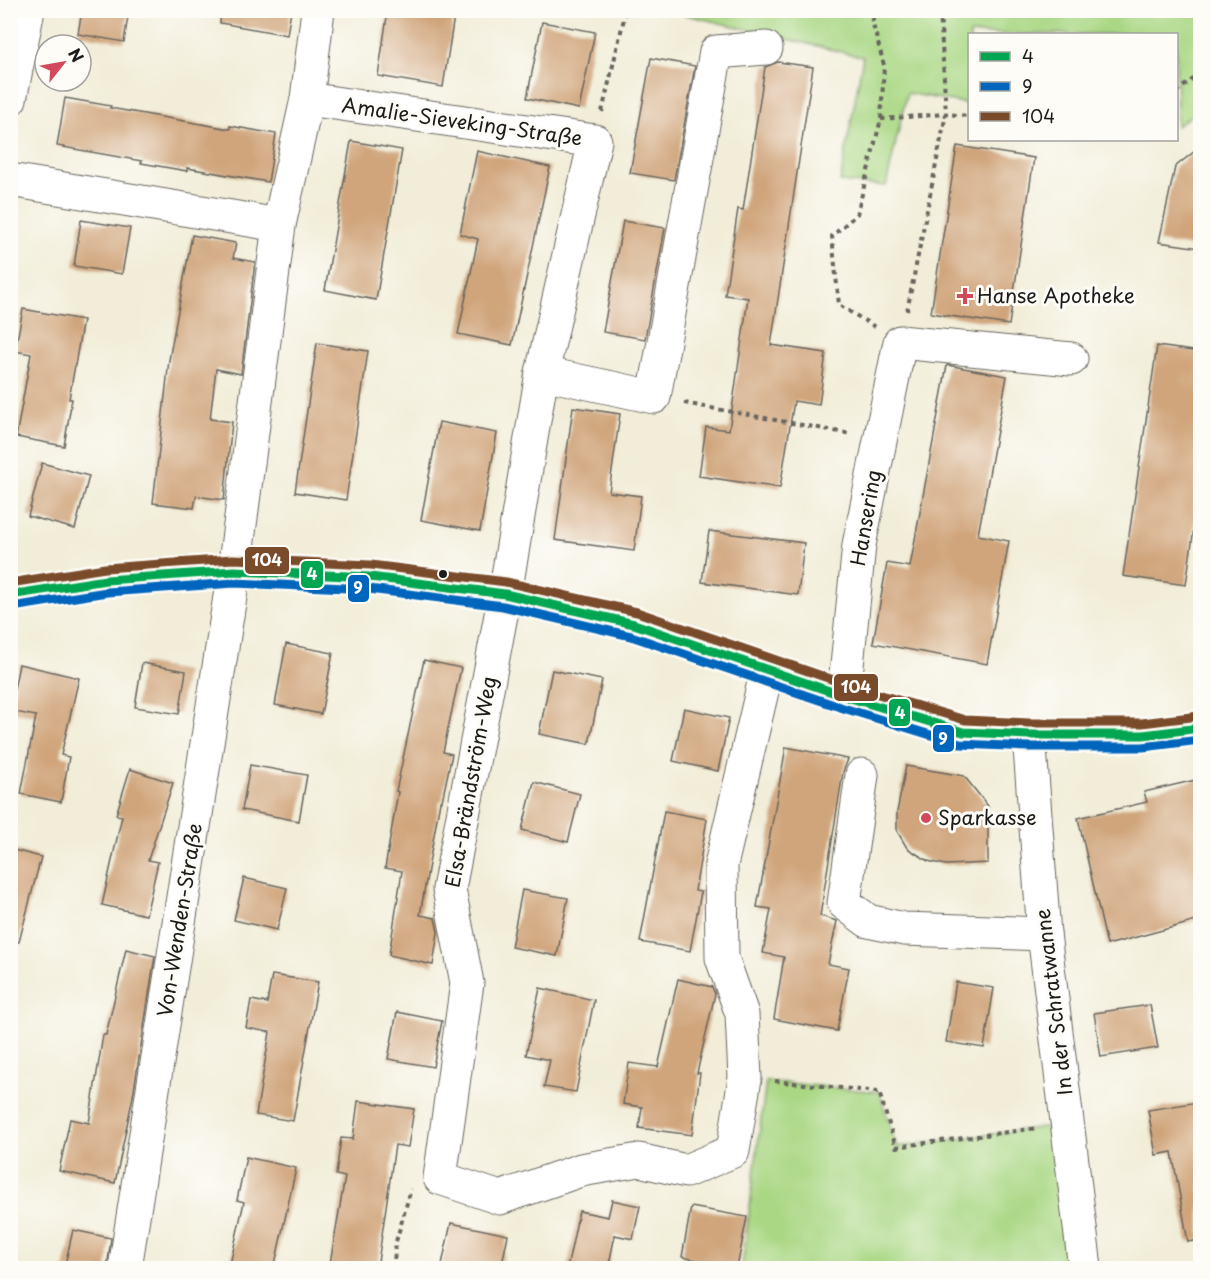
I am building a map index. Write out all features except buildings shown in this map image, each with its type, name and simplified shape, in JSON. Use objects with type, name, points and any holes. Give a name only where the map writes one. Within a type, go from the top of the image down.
[{"type":"street","points":[[10,99],[28,10]]},
{"type":"street","points":[[234,571],[279,225],[307,99],[318,10]]},
{"type":"street","points":[[542,373],[654,397],[716,52],[766,48]]},
{"type":"street","name":"Amalie-Sieveking-Straße","points":[[307,99],[595,141],[542,373],[505,594]]},
{"type":"street","points":[[10,180],[279,225]]},
{"type":"street","points":[[900,342],[1071,359]]},
{"type":"street","name":"Hansering","points":[[844,696],[859,544],[900,342]]},
{"type":"street","points":[[10,595],[106,580],[234,571],[370,577],[505,594],[634,624],[844,696],[963,732],[1029,735],[1143,735],[1200,728]]},
{"type":"street","name":"Von-Wenden-Straße","points":[[125,1269],[234,571]]},
{"type":"street","name":"Elsa-Brändström-Weg","points":[[440,1178],[467,983],[449,889],[505,594]]},
{"type":"street","points":[[440,1178],[500,1198],[580,1170],[639,1160],[686,1171],[733,1151],[745,1078],[742,1014],[722,958],[721,865],[767,670]]},
{"type":"street","name":"In der Schratwanne","points":[[1029,735],[1044,934],[1085,1269]]},
{"type":"street","points":[[862,775],[844,903],[868,921],[904,929],[1044,934]]},
{"type":"path","points":[[595,141],[626,10]]},
{"type":"path","points":[[881,10],[872,21],[884,65],[881,119],[857,214],[831,236],[839,305],[900,342],[946,114],[940,10]]},
{"type":"path","points":[[1178,90],[1200,74]]},
{"type":"path","points":[[881,119],[946,114],[968,116]]},
{"type":"path","points":[[654,397],[880,440]]},
{"type":"path","points":[[745,1078],[879,1092],[896,1147],[1068,1124]]},
{"type":"path","points":[[394,1269],[396,1245],[413,1184],[440,1178]]},
{"type":"green space","points":[[670,11],[1200,11],[1200,108],[1178,125],[1178,33],[968,33],[968,104],[907,93],[886,186],[840,182],[863,57]]},
{"type":"green space","points":[[766,1081],[879,1092],[897,1147],[1051,1126],[1070,1268],[742,1268]]},
{"type":"transit line","name":"104","points":[[10,583],[105,568],[233,559],[371,565],[506,582],[637,612],[848,685],[965,720],[1029,723],[1142,723],[1199,716]]},
{"type":"transit line","name":"4","points":[[10,595],[106,580],[234,571],[370,577],[505,594],[634,624],[844,696],[963,732],[1029,735],[1143,735],[1200,728]]},
{"type":"transit line","name":"9","points":[[12,607],[107,592],[234,583],[369,589],[503,606],[631,636],[840,707],[960,744],[1029,747],[1143,747],[1200,740]]},
{"type":"place","name":"Hanse Apotheke","points":[[965,296]]},
{"type":"place","name":"Sparkasse","points":[[926,818]]}]
